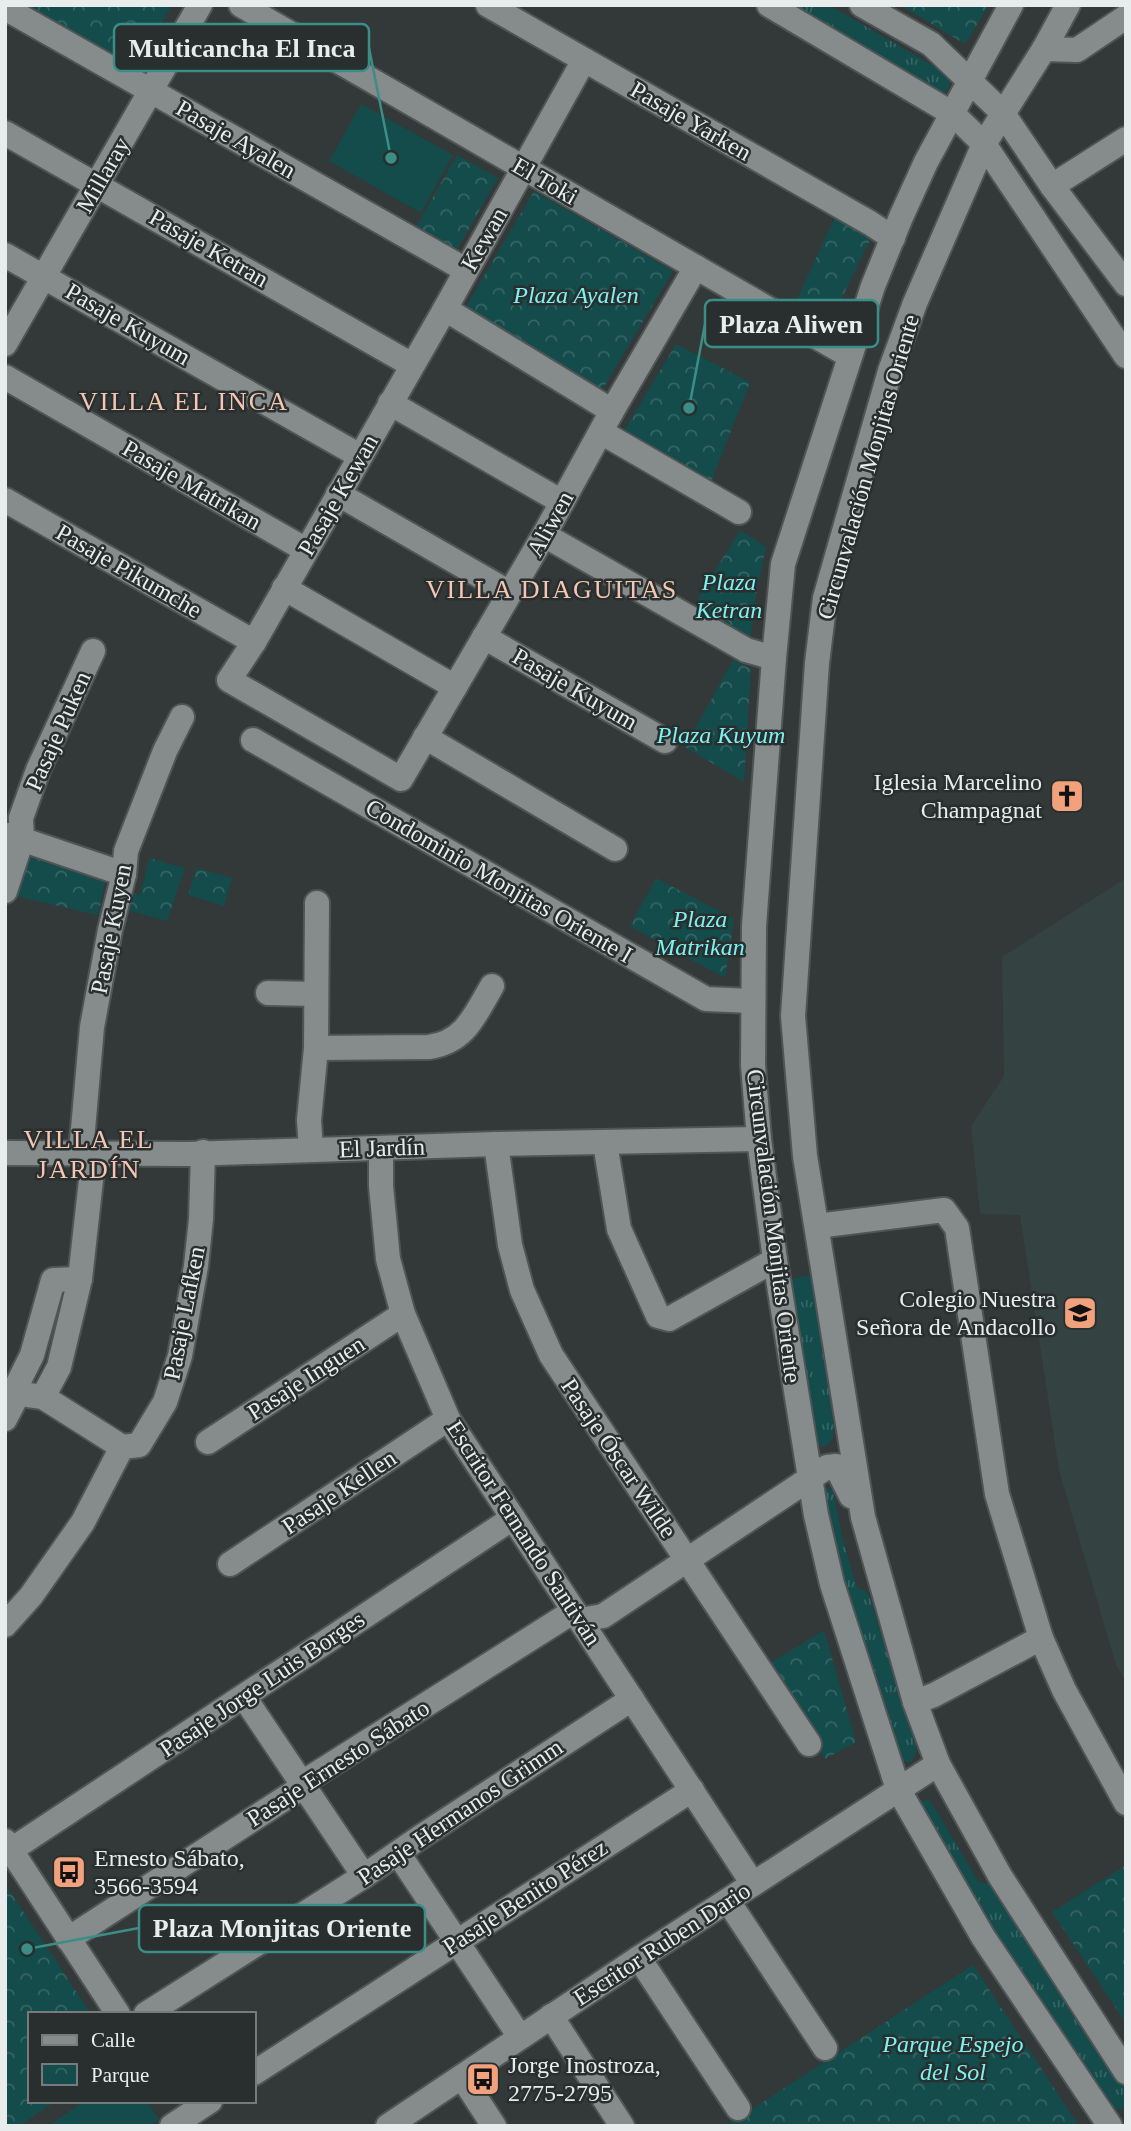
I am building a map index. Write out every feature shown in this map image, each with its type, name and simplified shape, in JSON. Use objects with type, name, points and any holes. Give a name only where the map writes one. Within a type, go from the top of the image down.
[{"type":"street","name":"Millaray","points":[[5,344],[200,5]]},
{"type":"street","name":"El Toki","points":[[241,5],[849,356]]},
{"type":"street","name":"Pasaje Yarken","points":[[488,5],[870,223],[892,239]]},
{"type":"street","points":[[769,5],[953,114],[984,144],[1126,356]]},
{"type":"street","points":[[862,5],[931,44],[1002,112],[1052,186],[1126,284]]},
{"type":"street","name":"Circunvalación Monjitas Oriente","points":[[1011,5],[926,162],[892,239],[849,356],[783,564],[754,926],[753,1065],[759,1139],[775,1260],[809,1478],[832,1584],[898,1789],[983,1937],[1110,2126]]},
{"type":"street","name":"Circunvalación Monjitas Oriente","points":[[1068,5],[1044,49],[984,144],[915,303],[890,371],[825,598],[817,663],[793,1016],[805,1156],[832,1340],[863,1517],[915,1702],[938,1764],[1000,1876],[1126,2071]]},
{"type":"street","name":"Pasaje Ayalen","points":[[5,8],[466,270]]},
{"type":"street","points":[[1044,49],[1077,50],[1126,17]]},
{"type":"street","points":[[524,169],[584,60]]},
{"type":"street","name":"Pasaje Ketran","points":[[5,133],[412,365]]},
{"type":"street","points":[[1052,186],[1126,139]]},
{"type":"street","name":"Kewan","points":[[445,309],[524,169]]},
{"type":"street","name":"Pasaje Kuyum","points":[[5,255],[360,456]]},
{"type":"street","name":"Aliwen","points":[[401,779],[696,267]]},
{"type":"street","points":[[445,309],[612,411]]},
{"type":"street","name":"Pasaje Kewan","points":[[401,779],[229,680],[254,642],[445,309]]},
{"type":"street","name":"Pasaje Matrikan","points":[[5,377],[306,550]]},
{"type":"street","points":[[390,402],[562,502]]},
{"type":"street","points":[[601,432],[738,512]]},
{"type":"street","points":[[338,494],[510,593]]},
{"type":"street","name":"Pasaje Pikumche","points":[[5,500],[254,642]]},
{"type":"street","points":[[544,535],[746,650],[774,659]]},
{"type":"street","points":[[284,588],[455,687]]},
{"type":"street","name":"Pasaje Kuyum","points":[[484,637],[665,741]]},
{"type":"street","name":"Pasaje Puken","points":[[5,891],[14,836],[38,770],[93,651]]},
{"type":"street","name":"Pasaje Kuyen","points":[[43,1397],[59,1367],[80,1279],[92,1027],[110,930],[124,874],[126,851],[181,717]]},
{"type":"street","points":[[425,737],[615,849]]},
{"type":"street","name":"Condominio Monjitas Oriente I","points":[[253,740],[706,999],[752,1001]]},
{"type":"street","points":[[14,836],[124,874]]},
{"type":"street","points":[[311,1150],[309,1120],[316,1048],[317,903]]},
{"type":"street","points":[[316,1048],[445,1045],[464,1032],[492,986]]},
{"type":"street","points":[[268,993],[315,994]]},
{"type":"street","name":"El Jardín","points":[[5,1153],[311,1150],[759,1139]]},
{"type":"street","points":[[605,1143],[619,1229],[658,1316],[669,1319],[775,1260]]},
{"type":"street","name":"Pasaje Óscar Wilde","points":[[496,1144],[510,1245],[522,1290],[551,1355],[809,1744]]},
{"type":"street","name":"Escritor Fernando Santiván","points":[[381,1148],[381,1186],[388,1259],[403,1314],[448,1419],[753,1884]]},
{"type":"street","name":"Pasaje Lafken","points":[[122,1447],[139,1446],[165,1402],[180,1356],[196,1266],[201,1219],[203,1152]]},
{"type":"street","points":[[817,1226],[944,1210],[957,1228],[997,1494],[1041,1638],[1064,1690],[1126,1802]]},
{"type":"street","points":[[5,1419],[18,1394],[18,1383],[32,1355],[53,1280],[80,1279]]},
{"type":"street","name":"Pasaje Inguen","points":[[208,1442],[403,1314]]},
{"type":"street","points":[[5,1625],[31,1596],[83,1522],[122,1447],[43,1397],[18,1394]]},
{"type":"street","name":"Pasaje Kellen","points":[[230,1564],[448,1419]]},
{"type":"street","name":"Pasaje Ernesto Sábato","points":[[68,1939],[304,1786],[310,1778],[577,1616],[603,1616],[827,1467],[836,1466],[863,1517]]},
{"type":"street","name":"Pasaje Jorge Luis Borges","points":[[8,1846],[244,1697],[513,1518]]},
{"type":"street","points":[[915,1702],[934,1695],[1041,1638]]},
{"type":"street","points":[[244,1697],[364,1876]]},
{"type":"street","name":"Pasaje Hermanos Grimm","points":[[149,2012],[364,1876],[632,1699]]},
{"type":"street","name":"Escritor Ruben Dario","points":[[388,2126],[639,1958],[938,1764]]},
{"type":"street","name":"Pasaje Benito Pérez","points":[[256,2072],[692,1790]]},
{"type":"street","points":[[8,1846],[117,2012]]},
{"type":"street","points":[[398,1853],[520,2037]]},
{"type":"street","points":[[728,1901],[825,2048]]},
{"type":"street","points":[[639,1958],[738,2108]]},
{"type":"street","points":[[551,2017],[622,2126]]},
{"type":"street","points":[[462,2077],[494,2126]]},
{"type":"street","points":[[181,2118],[207,2103]]},
{"type":"shaded area","name":"Colegio Nuestra Señora de Andacollo","points":[[1126,878],[1126,1682],[1116,1665],[1059,1470],[1020,1215],[980,1214],[971,1126],[1004,1076],[1002,957]]},
{"type":"green space","points":[[24,5],[172,5],[135,68]]},
{"type":"green space","points":[[787,5],[829,5],[944,72],[952,78],[948,90],[942,93]]},
{"type":"green space","points":[[900,5],[989,5],[965,44]]},
{"type":"green space","points":[[361,104],[453,155],[421,213],[329,161]]},
{"type":"green space","points":[[457,155],[498,178],[455,253],[414,230]]},
{"type":"green space","name":"Plaza Ayalen","points":[[534,191],[673,271],[601,392],[464,310]]},
{"type":"green space","points":[[836,215],[871,238],[833,316],[830,317],[797,299]]},
{"type":"green space","points":[[676,344],[750,382],[710,485],[622,434]]},
{"type":"green space","name":"Plaza Ketran","points":[[740,530],[766,547],[750,640],[694,605]]},
{"type":"green space","name":"Plaza Kuyum","points":[[733,660],[751,669],[744,782],[685,747]]},
{"type":"green space","points":[[26,849],[106,879],[98,915],[15,896]]},
{"type":"green space","points":[[149,858],[185,868],[167,921],[120,908],[125,890],[140,895]]},
{"type":"green space","points":[[197,868],[232,878],[224,906],[188,895]]},
{"type":"green space","name":"Plaza Matrikan","points":[[656,878],[734,919],[725,978],[630,926]]},
{"type":"green space","points":[[811,1275],[834,1426],[832,1439],[823,1447],[815,1442],[790,1279]]},
{"type":"green space","points":[[827,1488],[833,1491],[857,1588],[869,1595],[917,1750],[912,1761],[908,1763],[898,1757],[829,1531],[823,1490]]},
{"type":"green space","points":[[824,1630],[856,1742],[825,1759],[767,1665]]},
{"type":"green space","points":[[925,1800],[930,1800],[978,1881],[991,1883],[1126,2089],[1124,2109],[1112,2109],[989,1925],[921,1808]]},
{"type":"green space","points":[[1126,1865],[1126,2023],[1052,1912]]},
{"type":"green space","points":[[5,1884],[90,2012],[28,2012],[28,2103],[53,2103],[19,2126],[5,2126]]},
{"type":"green space","name":"Parque Espejo del Sol","points":[[973,1965],[1079,2126],[726,2126]]},
{"type":"green space","points":[[81,2103],[148,2103],[159,2120],[150,2126],[48,2126]]},
{"type":"place","name":"Multicancha El Inca","points":[[391,158]]},
{"type":"place","name":"Plaza Aliwen","points":[[689,408]]},
{"type":"place","name":"Iglesia Marcelino Champagnat","points":[[1067,796]]},
{"type":"place","name":"Colegio Nuestra Señora de Andacollo","points":[[1080,1313]]},
{"type":"place","name":"Ernesto Sábato, 3566-3594","points":[[69,1872]]},
{"type":"place","name":"Plaza Monjitas Oriente","points":[[27,1949]]},
{"type":"place","name":"Jorge Inostroza, 2775-2795","points":[[483,2079]]},
{"type":"district","name":"VILLA EL INCA","points":[[184,401]]},
{"type":"district","name":"VILLA DIAGUITAS","points":[[552,589]]},
{"type":"district","name":"VILLA EL JARDÍN","points":[[89,1154]]}]
